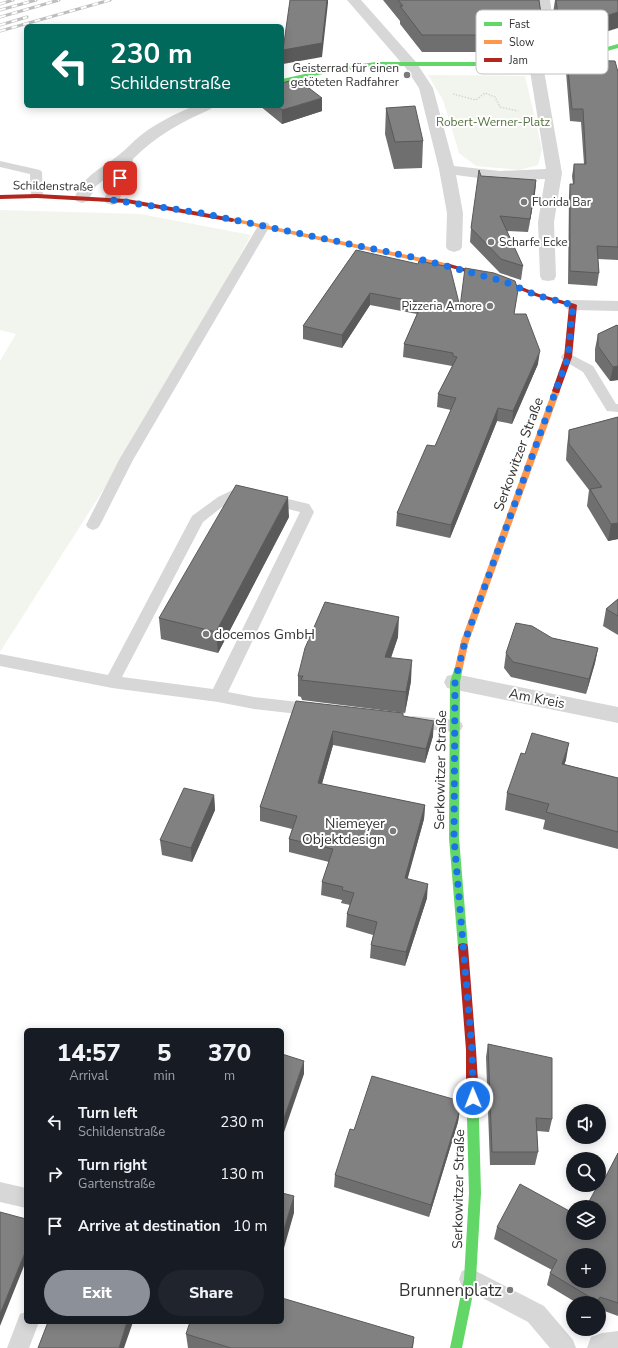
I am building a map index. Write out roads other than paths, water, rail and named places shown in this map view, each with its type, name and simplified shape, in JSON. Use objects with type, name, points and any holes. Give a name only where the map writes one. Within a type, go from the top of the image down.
[{"type":"street","points":[[354,0],[411,65],[426,88],[447,169],[456,213],[454,248]]},
{"type":"street","points":[[543,0],[544,10]]},
{"type":"street","points":[[608,49],[618,46]]},
{"type":"street","points":[[284,81],[332,70],[376,64],[476,65]]},
{"type":"street","points":[[538,74],[554,172],[546,222],[548,276]]},
{"type":"street","points":[[82,198],[87,186],[103,170],[125,158],[145,139],[174,120],[201,108]]},
{"type":"street","points":[[112,200],[124,168],[125,158]]},
{"type":"street","points":[[447,169],[472,174],[528,177],[554,172]]},
{"type":"street","name":"Schildenstraße","points":[[0,197],[37,196],[112,200],[201,213],[450,266],[503,281],[536,295],[573,305]]},
{"type":"street","points":[[573,305],[618,306]]},
{"type":"street","name":"Serkowitzer Straße","points":[[456,1348],[470,1279],[475,1193],[472,1050],[454,838],[455,682],[465,641],[568,357],[573,305]]},
{"type":"street","name":"Am Kreis","points":[[455,682],[618,715]]},
{"type":"street","points":[[602,1348],[618,1346]]},
{"type":"lane","points":[[0,164],[36,172],[37,196]]},
{"type":"lane","points":[[93,525],[126,460],[264,226]]},
{"type":"lane","points":[[568,357],[588,369],[612,408],[618,408]]},
{"type":"lane","points":[[112,682],[197,519],[231,494],[239,492],[304,508],[307,512],[304,519],[218,696]]},
{"type":"lane","points":[[0,660],[112,682],[218,696],[254,703],[331,712]]},
{"type":"lane","points":[[401,720],[455,726]]},
{"type":"lane","points":[[0,1192],[24,1198]]},
{"type":"lane","points":[[470,1279],[536,1314],[565,1348]]},
{"type":"lane","points":[[18,1348],[27,1324]]},
{"type":"railway","points":[[0,4],[13,0]]},
{"type":"railway","points":[[0,10],[36,0]]},
{"type":"railway","points":[[0,17],[59,0]]},
{"type":"railway","points":[[25,24],[110,0]]},
{"type":"railway","points":[[0,25],[27,17]]},
{"type":"railway","points":[[0,31],[24,24]]},
{"type":"place","name":"Geisterrad für einen getöteten Radfahrer","points":[[407,75]]},
{"type":"place","name":"Florida Bar","points":[[524,202]]},
{"type":"place","name":"Scharfe Ecke","points":[[491,242]]},
{"type":"place","name":"Pizzeria Amore","points":[[490,306]]},
{"type":"place","name":"docemos GmbH","points":[[206,634]]},
{"type":"place","name":"Niemeyer Objektdesign","points":[[393,831]]},
{"type":"place","name":"Brunnenplatz","points":[[510,1290]]},
{"type":"park label","name":"Robert-Werner-Platz","points":[[493,122]]}]
